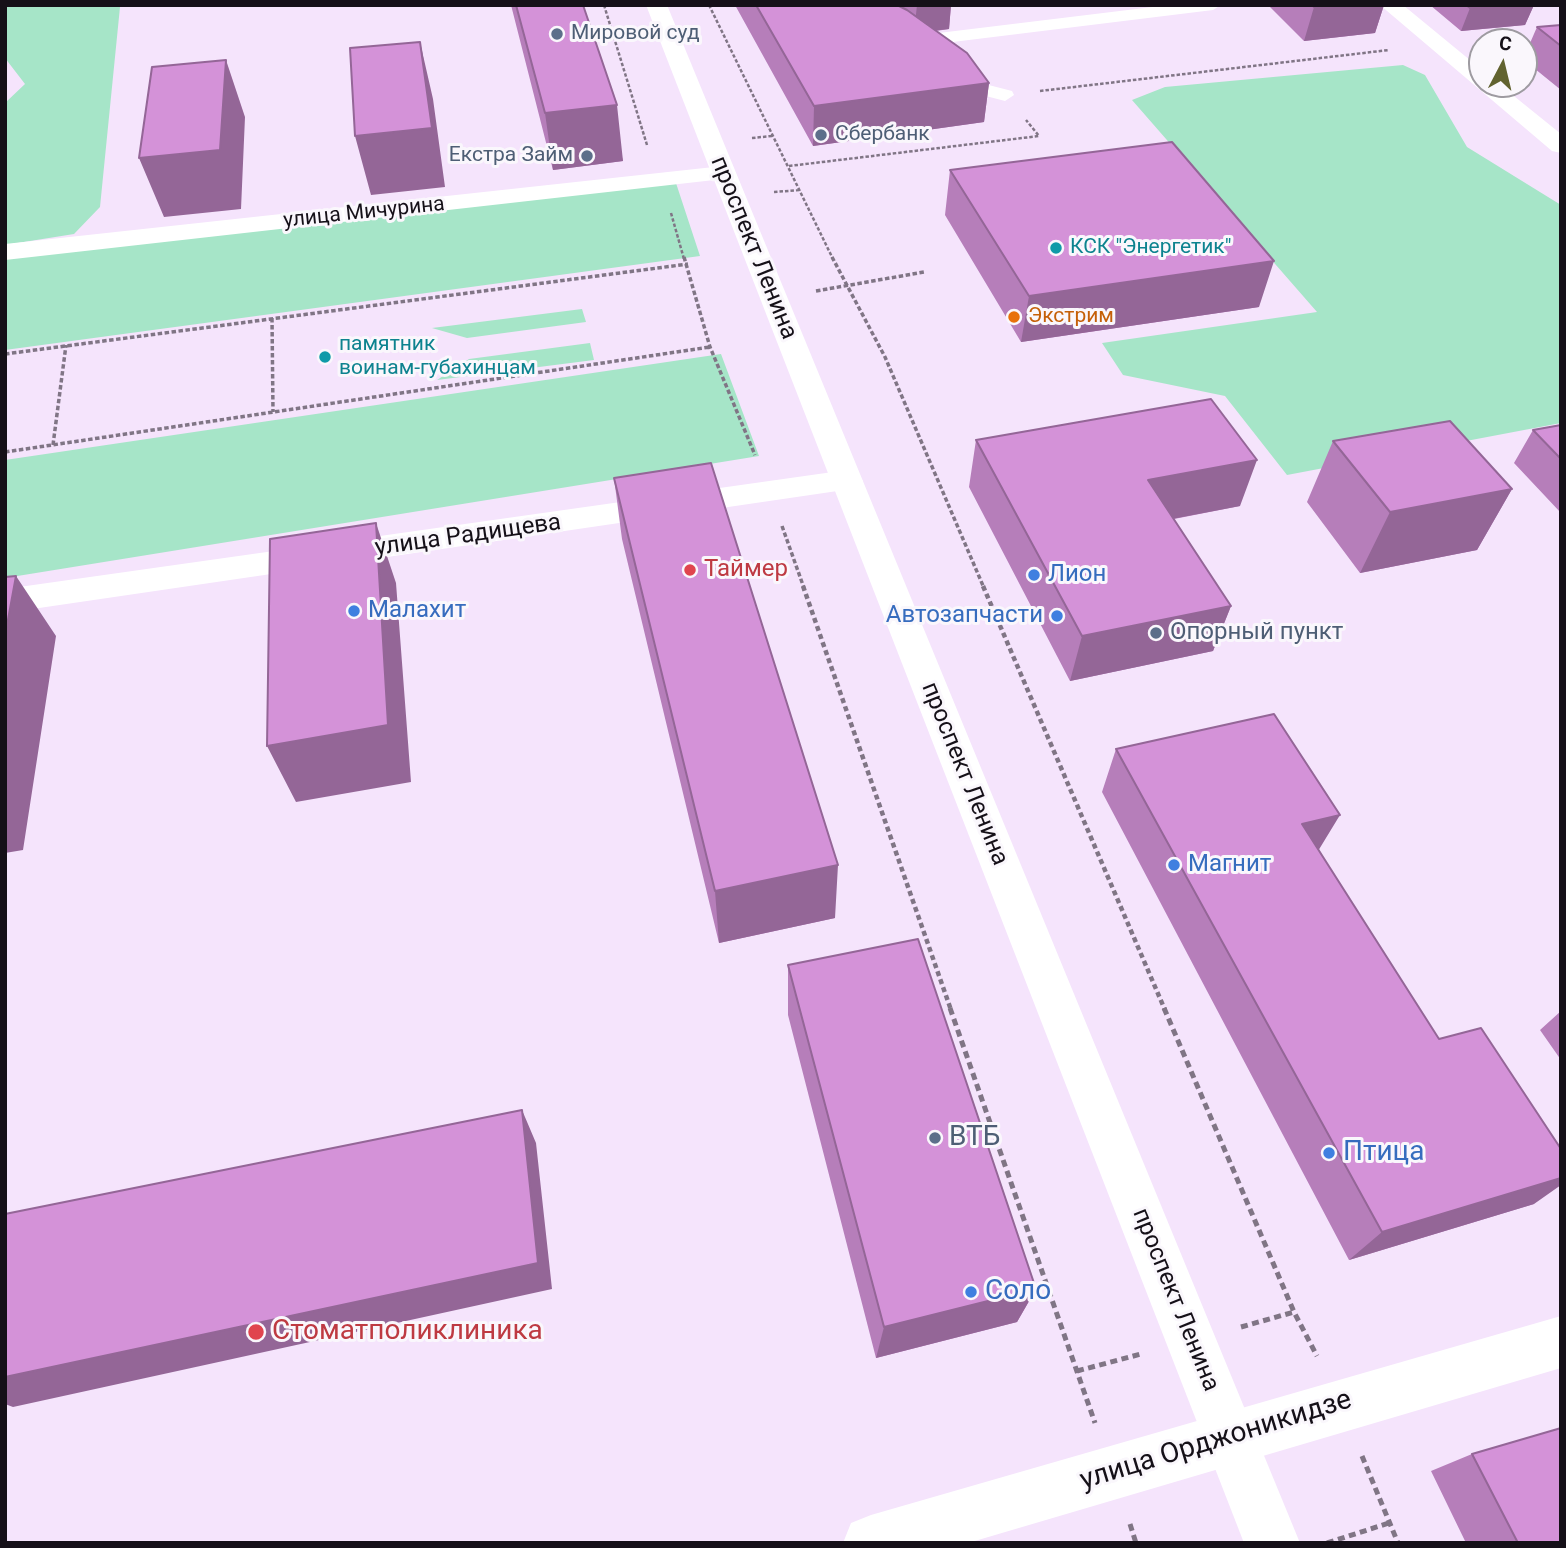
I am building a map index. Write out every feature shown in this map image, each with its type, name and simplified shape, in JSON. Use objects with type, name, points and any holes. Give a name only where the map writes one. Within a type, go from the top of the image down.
[{"type":"street","name":"проспект Ленина","points":[[656,5],[1272,1543]]},
{"type":"street","points":[[1390,5],[1468,71]]},
{"type":"street","points":[[1502,98],[1561,146]]},
{"type":"street","name":"улица Мичурина","points":[[5,252],[723,173]]},
{"type":"street","name":"улица Радищева","points":[[5,601],[771,494],[847,481]]},
{"type":"street","name":"улица Орджоникидзе","points":[[871,1543],[1230,1439],[1341,1402],[1561,1342]]},
{"type":"lane","points":[[858,5],[873,24],[912,42],[970,86],[1005,95]]},
{"type":"lane","points":[[912,42],[1213,5]]},
{"type":"path","points":[[604,5],[648,149],[662,180],[710,347],[771,494],[1136,1543]]},
{"type":"path","points":[[709,5],[846,285],[886,357],[1294,1312],[1341,1402],[1398,1543]]},
{"type":"path","points":[[1005,95],[1436,44]]},
{"type":"path","points":[[789,166],[1039,136],[1005,95]]},
{"type":"path","points":[[5,354],[688,264]]},
{"type":"path","points":[[774,298],[924,272]]},
{"type":"path","points":[[272,318],[273,412]]},
{"type":"path","points":[[53,445],[66,345]]},
{"type":"path","points":[[5,452],[710,347]]},
{"type":"path","points":[[1327,1543],[1389,1523]]},
{"type":"green space","points":[[5,5],[120,7],[100,207],[74,234],[5,245],[5,103],[25,84],[5,58]]},
{"type":"green space","points":[[1403,65],[1425,75],[1467,147],[1561,205],[1561,423],[1287,475],[1225,396],[1123,375],[1102,343],[1317,312],[1132,100],[1165,87]]},
{"type":"green space","points":[[674,177],[700,256],[5,350],[5,255]]},
{"type":"green space","points":[[582,309],[586,322],[467,338],[432,328]]},
{"type":"green space","points":[[590,343],[594,360],[437,380],[469,359]]},
{"type":"green space","points":[[721,354],[759,456],[5,578],[5,460]]},
{"type":"building","points":[[516,5],[583,5],[617,105],[545,113]]},
{"type":"building","points":[[756,5],[897,5],[967,53],[989,83],[814,106]]},
{"type":"building","points":[[1466,5],[1502,5],[1470,8]]},
{"type":"building","points":[[1561,25],[1561,46],[1537,27]]},
{"type":"building","points":[[420,42],[432,128],[355,136],[350,48]]},
{"type":"building","points":[[226,60],[220,150],[139,158],[152,67]]},
{"type":"building","points":[[1172,142],[1274,261],[1029,296],[950,170]]},
{"type":"building","points":[[1211,399],[1257,460],[1148,480],[1231,606],[1082,636],[976,440]]},
{"type":"building","points":[[1450,421],[1512,489],[1390,512],[1333,441]]},
{"type":"building","points":[[1561,425],[1561,459],[1533,430]]},
{"type":"building","points":[[711,463],[838,865],[715,891],[614,478]]},
{"type":"building","points":[[376,523],[388,725],[267,746],[270,539]]},
{"type":"building","points":[[16,576],[5,636],[5,577]]},
{"type":"building","points":[[1274,714],[1340,815],[1302,824],[1439,1039],[1481,1028],[1561,1149],[1561,1178],[1382,1232],[1116,749]]},
{"type":"building","points":[[918,939],[1036,1289],[884,1327],[788,965]]},
{"type":"building","points":[[522,1110],[538,1263],[5,1377],[5,1214]]},
{"type":"building","points":[[1561,1428],[1561,1543],[1518,1543],[1472,1454]]},
{"type":"place","name":"Мировой суд","points":[[557,34]]},
{"type":"place","name":"Сбербанк","points":[[821,135]]},
{"type":"place","name":"Екстра Займ","points":[[587,156]]},
{"type":"place","name":"КСК \"Энергетик\"","points":[[1056,248]]},
{"type":"place","name":"Экстрим","points":[[1014,317]]},
{"type":"place","name":"памятник воинам-губахинцам","points":[[325,357]]},
{"type":"place","name":"Таймер","points":[[690,570]]},
{"type":"place","name":"Лион","points":[[1034,575]]},
{"type":"place","name":"Малахит","points":[[354,611]]},
{"type":"place","name":"Автозапчасти","points":[[1057,616]]},
{"type":"place","name":"Опорный пункт","points":[[1156,633]]},
{"type":"place","name":"Магнит","points":[[1174,865]]},
{"type":"place","name":"ВТБ","points":[[935,1138]]},
{"type":"place","name":"Птица","points":[[1329,1153]]},
{"type":"place","name":"Соло","points":[[971,1292]]},
{"type":"place","name":"Стоматполиклиника","points":[[256,1332]]}]
